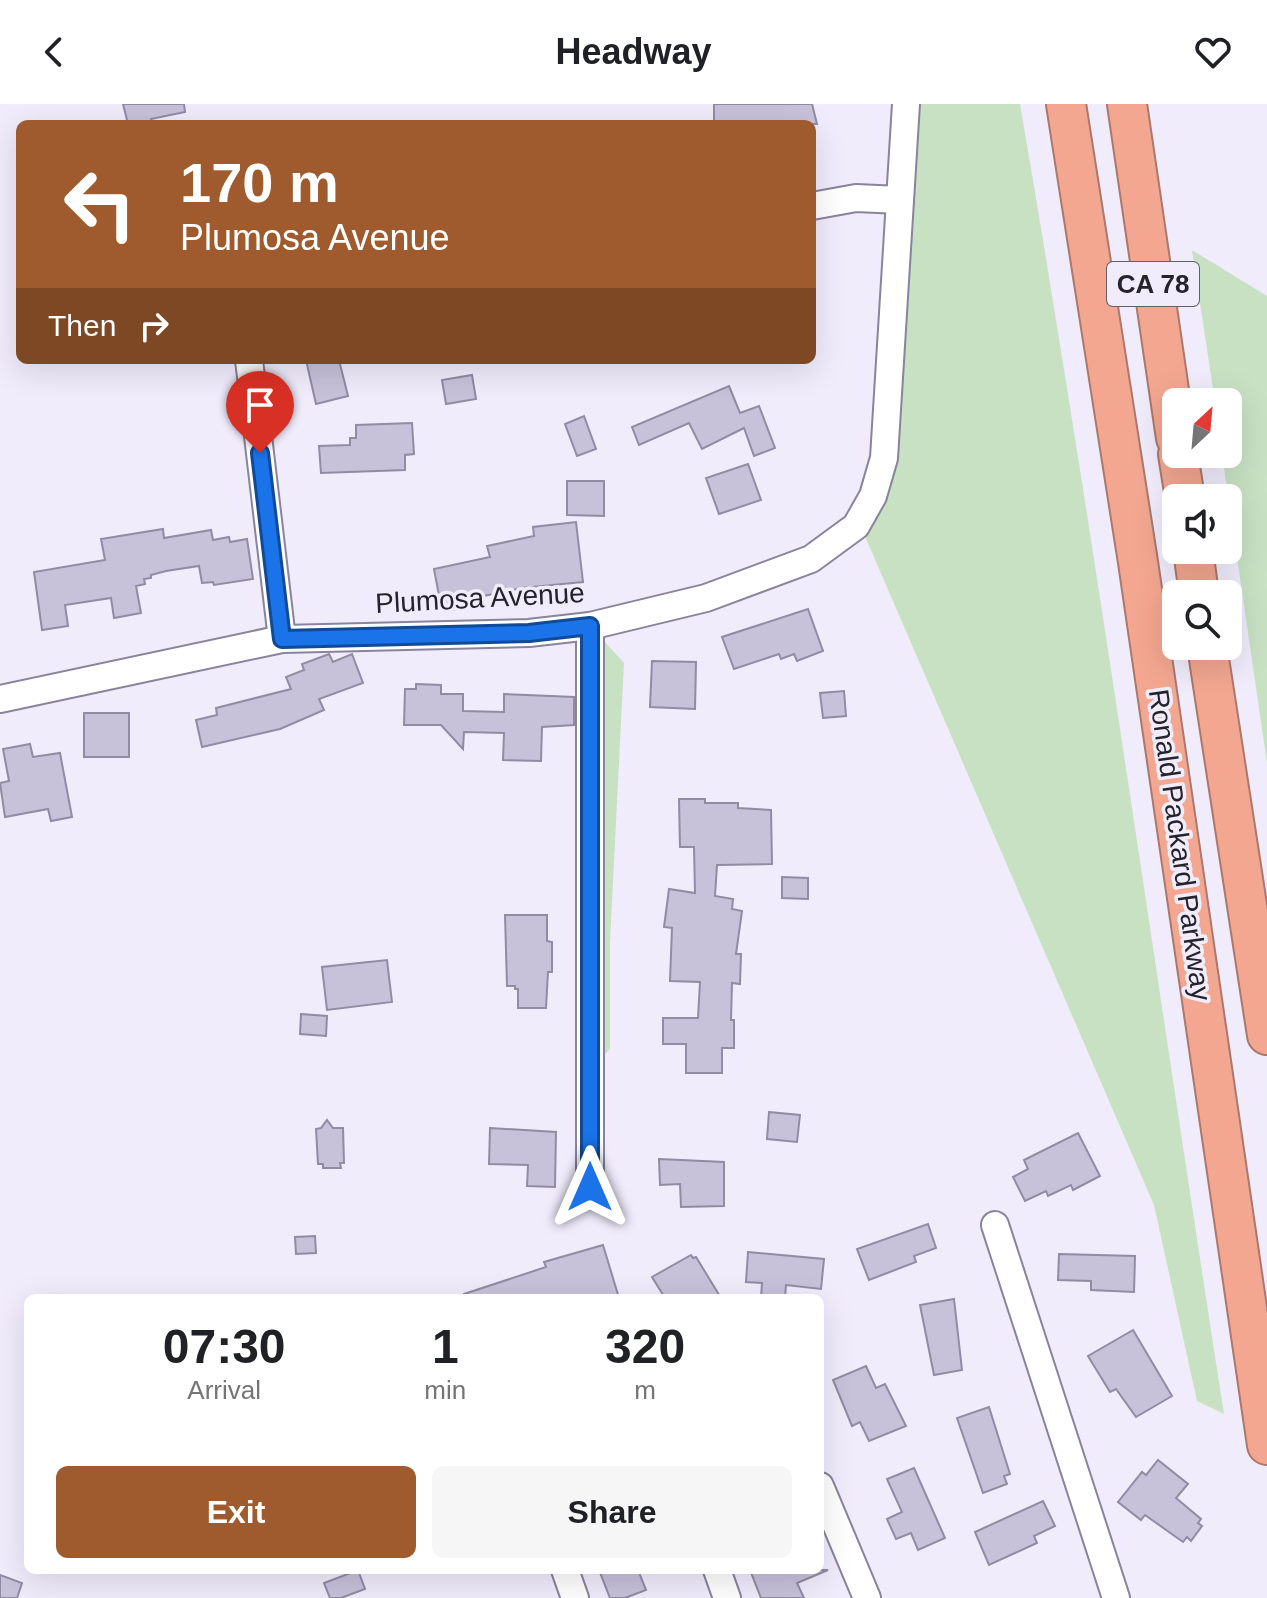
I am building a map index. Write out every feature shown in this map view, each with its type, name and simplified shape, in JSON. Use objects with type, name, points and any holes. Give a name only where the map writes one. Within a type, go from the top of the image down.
[{"type":"highway","name":"Ronald Packard Parkway","points":[[1066,104],[1138,562],[1267,1445]]},
{"type":"highway","name":"CA 78","points":[[1127,104],[1169,388]]},
{"type":"highway","name":"Ronald Packard Parkway","points":[[1209,660],[1267,1035]]},
{"type":"street","name":"Plumosa Avenue","points":[[0,699],[282,639],[529,633],[590,626],[706,598],[811,559],[856,526],[873,496],[884,458],[906,104]]},
{"type":"street","points":[[816,205],[856,198],[900,200]]},
{"type":"street","points":[[249,364],[282,639]]},
{"type":"street","points":[[590,626],[590,1187]]},
{"type":"street","points":[[995,1225],[1116,1598]]},
{"type":"street","points":[[824,1496],[867,1598]]},
{"type":"street","points":[[566,1574],[575,1598]]},
{"type":"street","points":[[718,1574],[727,1598]]},
{"type":"green space","points":[[916,104],[1020,104],[1100,595],[1224,1414],[1197,1401],[1154,1205],[864,534]]},
{"type":"green space","points":[[1192,250],[1267,296],[1267,763],[1238,564],[1242,564],[1242,484],[1226,484],[1224,468],[1242,468],[1242,388],[1213,388]]},
{"type":"green space","points":[[594,630],[624,663],[610,942],[610,1049],[595,1064]]},
{"type":"building","points":[[123,104],[184,104],[185,112],[151,120],[127,120]]},
{"type":"building","points":[[714,104],[812,104],[816,120],[714,120]]},
{"type":"building","points":[[307,364],[340,364],[348,396],[316,404]]},
{"type":"building","points":[[472,375],[476,399],[446,404],[442,380]]},
{"type":"building","points":[[729,386],[740,413],[759,406],[775,448],[754,456],[744,428],[702,449],[689,423],[639,445],[632,427]]},
{"type":"building","points":[[584,416],[596,449],[577,456],[565,424]]},
{"type":"building","points":[[412,423],[414,454],[405,455],[405,470],[321,473],[319,446],[350,445],[350,438],[356,438],[356,425]]},
{"type":"building","points":[[748,464],[761,500],[719,514],[706,478]]},
{"type":"building","points":[[567,481],[604,481],[604,516],[567,515]]},
{"type":"building","points":[[576,522],[583,582],[522,588],[474,598],[476,605],[446,611],[444,600],[440,601],[434,569],[490,557],[487,546],[534,536],[533,527]]},
{"type":"building","points":[[163,529],[164,538],[211,530],[213,540],[229,537],[230,542],[247,539],[253,579],[214,585],[213,582],[202,583],[199,566],[166,571],[151,575],[151,578],[144,579],[145,584],[136,586],[141,613],[114,618],[111,598],[65,605],[68,626],[42,630],[34,572],[105,560],[101,539]]},
{"type":"building","points":[[808,609],[823,651],[797,661],[794,654],[781,659],[779,654],[734,669],[722,637]]},
{"type":"building","points":[[329,654],[333,662],[352,654],[363,683],[319,699],[324,710],[280,729],[202,747],[196,720],[217,715],[216,708],[291,689],[286,677],[304,670],[302,664]]},
{"type":"building","points":[[652,661],[696,662],[695,709],[650,707]]},
{"type":"building","points":[[416,684],[441,685],[441,694],[463,694],[463,711],[504,712],[504,694],[574,697],[574,725],[542,727],[541,761],[503,760],[504,733],[464,732],[463,749],[441,725],[404,725],[405,689],[416,689]]},
{"type":"building","points":[[844,691],[846,716],[823,718],[820,693]]},
{"type":"building","points":[[84,713],[129,713],[129,757],[84,757]]},
{"type":"building","points":[[30,744],[33,757],[60,753],[72,817],[51,821],[48,809],[5,817],[0,783],[9,781],[3,749]]},
{"type":"building","points":[[679,799],[705,799],[705,803],[738,803],[738,808],[771,810],[772,864],[717,865],[715,896],[733,899],[732,909],[742,911],[736,954],[741,954],[740,984],[732,983],[734,1048],[722,1048],[722,1073],[686,1073],[686,1044],[663,1044],[663,1018],[698,1018],[700,982],[670,981],[672,928],[664,927],[669,889],[695,893],[694,847],[680,847]]},
{"type":"building","points":[[782,877],[808,878],[808,899],[782,898]]},
{"type":"building","points":[[505,915],[547,915],[547,941],[552,942],[552,972],[548,972],[546,1008],[518,1008],[518,989],[507,986]]},
{"type":"building","points":[[387,960],[392,1002],[327,1010],[322,967]]},
{"type":"building","points":[[301,1014],[327,1016],[326,1036],[300,1034]]},
{"type":"building","points":[[769,1112],[800,1115],[797,1142],[767,1139]]},
{"type":"building","points":[[327,1120],[333,1128],[343,1128],[344,1163],[340,1163],[341,1168],[323,1168],[323,1164],[318,1164],[316,1129]]},
{"type":"building","points":[[490,1128],[556,1132],[555,1187],[527,1186],[528,1165],[489,1164]]},
{"type":"building","points":[[1078,1133],[1100,1176],[1073,1190],[1071,1185],[1048,1196],[1046,1191],[1025,1201],[1013,1177],[1028,1169],[1024,1160]]},
{"type":"building","points":[[659,1159],[724,1162],[724,1206],[681,1207],[680,1184],[660,1185]]},
{"type":"building","points":[[928,1224],[936,1248],[914,1256],[916,1262],[869,1280],[857,1249]]},
{"type":"building","points":[[315,1236],[316,1253],[296,1254],[295,1237]]},
{"type":"building","points":[[603,1245],[618,1294],[464,1294],[546,1267],[544,1262]]},
{"type":"building","points":[[748,1252],[824,1259],[821,1289],[786,1285],[785,1294],[761,1294],[762,1283],[746,1282]]},
{"type":"building","points":[[1059,1254],[1135,1256],[1134,1292],[1091,1290],[1091,1281],[1058,1280]]},
{"type":"building","points":[[691,1255],[696,1257],[719,1294],[663,1294],[652,1277]]},
{"type":"building","points":[[954,1299],[962,1370],[934,1375],[920,1305]]},
{"type":"building","points":[[1133,1330],[1172,1396],[1136,1417],[1116,1389],[1110,1392],[1088,1356]]},
{"type":"building","points":[[866,1366],[876,1388],[885,1384],[906,1426],[869,1441],[860,1422],[852,1426],[833,1380]]},
{"type":"building","points":[[989,1407],[1010,1474],[1004,1476],[1007,1484],[983,1493],[957,1418]]},
{"type":"building","points":[[1158,1460],[1188,1484],[1176,1498],[1201,1519],[1198,1523],[1202,1526],[1191,1541],[1187,1537],[1183,1542],[1145,1515],[1141,1520],[1118,1502],[1142,1472],[1146,1475]]},
{"type":"building","points":[[914,1468],[945,1538],[918,1550],[911,1533],[896,1539],[887,1519],[902,1512],[887,1479]]},
{"type":"building","points":[[1043,1501],[1055,1526],[1034,1536],[1037,1543],[989,1565],[975,1532]]},
{"type":"building","points":[[348,1574],[359,1574],[365,1589],[341,1598],[330,1598],[324,1583]]},
{"type":"building","points":[[601,1574],[640,1574],[646,1590],[625,1598],[610,1598]]},
{"type":"building","points":[[752,1574],[818,1574],[797,1583],[804,1598],[761,1598]]},
{"type":"building","points":[[0,1575],[22,1583],[17,1598],[0,1598]]},
{"type":"route","points":[[260,453],[282,639],[529,633],[590,626],[590,1187]]}]
